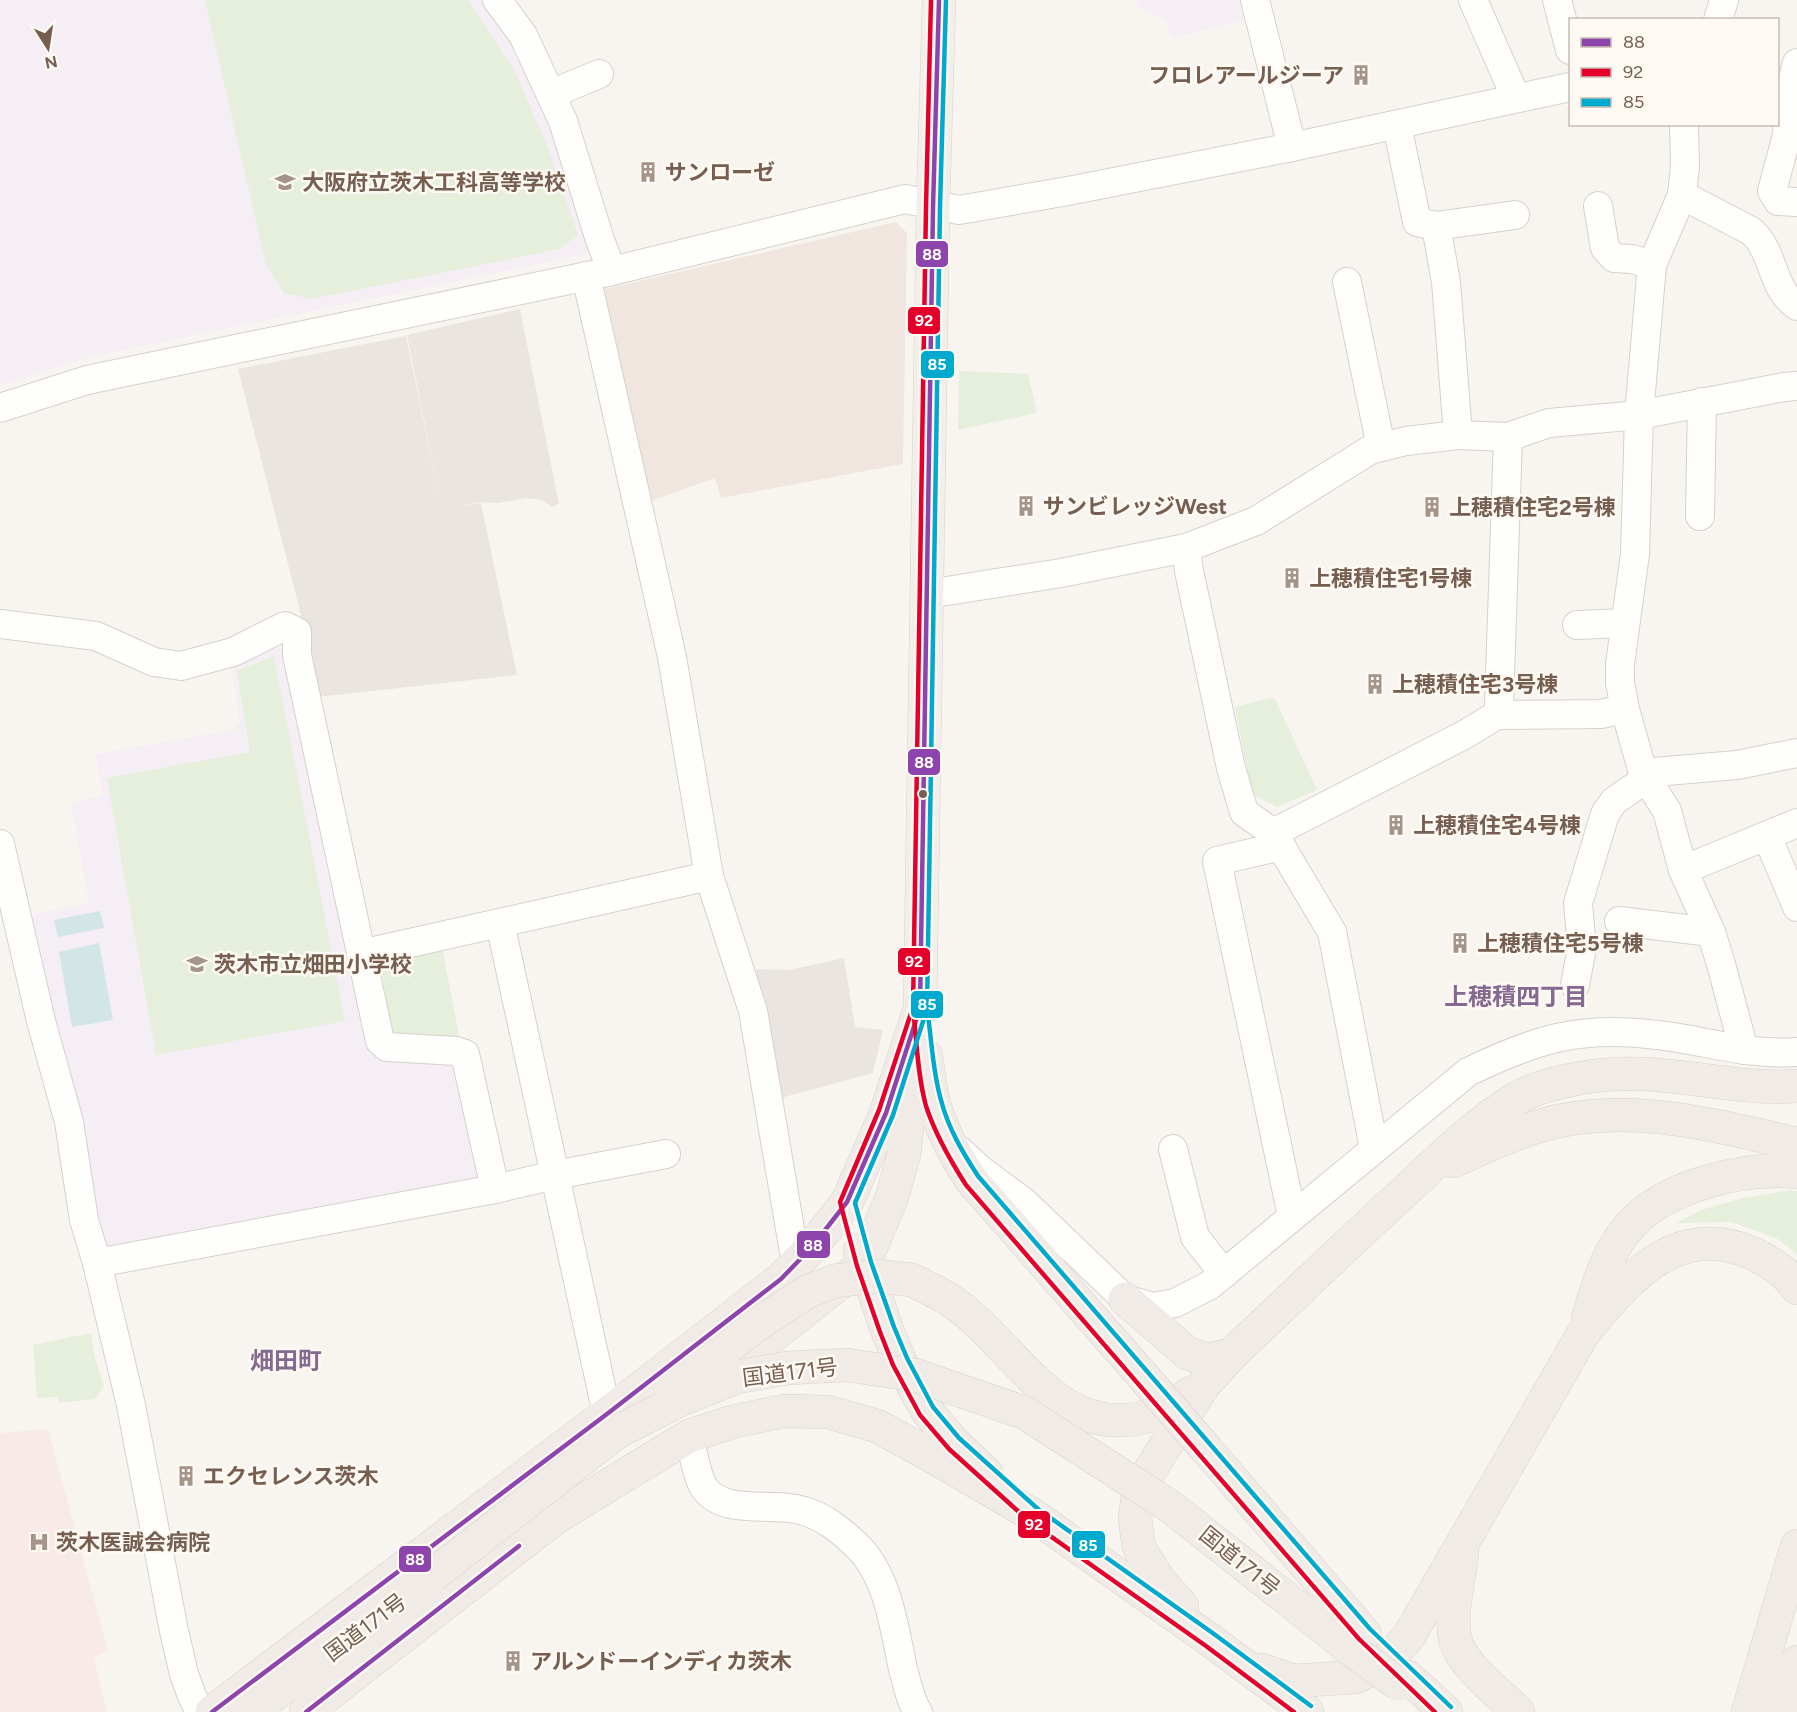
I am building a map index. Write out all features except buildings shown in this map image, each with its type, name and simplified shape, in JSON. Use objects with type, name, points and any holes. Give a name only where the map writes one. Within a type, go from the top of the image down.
[{"type":"highway","points":[[920,1008],[930,1088],[937,1113],[955,1155],[972,1181],[1207,1450],[1357,1641]]},
{"type":"highway","points":[[612,1423],[682,1355],[756,1300],[827,1230],[847,1202],[886,1113],[920,1008]]},
{"type":"highway","points":[[555,1518],[651,1432],[864,1264],[892,1197],[904,1154],[920,1008]]},
{"type":"highway","points":[[1210,1640],[1159,1580],[1139,1548],[1136,1519],[1138,1488],[1203,1386],[1231,1355],[1422,1175],[1491,1115],[1521,1096],[1555,1083],[1595,1076],[1635,1073],[1750,1085],[1797,1086]]},
{"type":"highway","points":[[1422,1175],[1496,1142],[1540,1126],[1586,1117],[1629,1115],[1679,1119],[1797,1144]]},
{"type":"highway","points":[[1583,1334],[1608,1257],[1625,1232],[1648,1210],[1707,1180],[1741,1173],[1777,1170],[1797,1172]]},
{"type":"highway","points":[[847,1202],[864,1264],[891,1340],[927,1411],[954,1443],[1033,1515]]},
{"type":"highway","points":[[1240,1662],[1294,1681],[1356,1677],[1386,1661],[1409,1636],[1583,1334],[1615,1295],[1640,1271],[1664,1254],[1689,1246],[1714,1244],[1741,1248],[1770,1262],[1797,1288]]},
{"type":"highway","points":[[212,1712],[612,1423],[807,1292],[834,1281],[877,1276],[912,1280],[946,1297],[982,1327],[1044,1389],[1075,1412],[1113,1422],[1150,1416],[1203,1386]]},
{"type":"highway","points":[[1125,1299],[1187,1353],[1207,1360],[1231,1355]]},
{"type":"highway","name":"国道171号","points":[[251,1712],[432,1576],[612,1423],[680,1400],[737,1377],[787,1368],[847,1365],[915,1375],[1025,1413],[1171,1507],[1357,1641],[1439,1712]]},
{"type":"highway","name":"国道171号","points":[[306,1712],[555,1518],[689,1436],[732,1422],[783,1411],[828,1412],[877,1426],[1033,1515],[1210,1640],[1307,1712]]},
{"type":"highway","points":[[1464,1540],[1454,1617],[1455,1639],[1464,1659],[1518,1712]]},
{"type":"highway","points":[[1748,1712],[1797,1546]]},
{"type":"highway","points":[[1780,1712],[1797,1662]]},
{"type":"highway","points":[[1403,1681],[1446,1712]]},
{"type":"main road","points":[[920,1008],[933,207],[939,0]]},
{"type":"street","points":[[497,0],[523,35],[563,121],[600,240],[599,274],[672,657],[709,876],[753,1011],[795,1264]]},
{"type":"street","points":[[1255,0],[1292,147]]},
{"type":"street","points":[[1473,0],[1516,98]]},
{"type":"street","points":[[1557,0],[1569,46]]},
{"type":"street","points":[[1719,18],[1724,0]]},
{"type":"street","points":[[551,94],[599,74]]},
{"type":"street","points":[[1795,78],[1787,102],[1788,130],[1772,191],[1778,201],[1797,202]]},
{"type":"street","points":[[0,408],[87,380],[599,274],[905,200],[959,210],[1292,147],[1569,87]]},
{"type":"street","points":[[1397,125],[1417,222],[1436,226],[1515,216]]},
{"type":"street","points":[[1684,126],[1685,166],[1682,195],[1652,265],[1639,415],[1637,527],[1620,664],[1620,683],[1644,776],[1667,811],[1683,870],[1711,932],[1722,964],[1744,1050]]},
{"type":"street","points":[[1682,195],[1751,231],[1759,238],[1777,283],[1788,300],[1797,306]]},
{"type":"street","points":[[1598,206],[1605,248],[1614,258],[1632,259],[1652,265]]},
{"type":"street","points":[[1436,226],[1446,282],[1458,435]]},
{"type":"street","points":[[1347,282],[1381,447]]},
{"type":"street","points":[[928,594],[1061,573],[1186,548],[1256,521],[1370,450],[1406,441],[1458,435],[1508,436],[1549,423],[1639,415],[1797,386]]},
{"type":"street","points":[[1701,516],[1702,402]]},
{"type":"street","points":[[1497,715],[1508,436]]},
{"type":"street","points":[[1186,548],[1229,756],[1244,812],[1277,839],[1332,932],[1374,1148]]},
{"type":"street","points":[[1577,625],[1625,623]]},
{"type":"street","points":[[0,624],[96,636],[154,662],[181,666],[233,652],[285,626],[297,632],[297,655],[380,1041],[387,1047],[456,1051],[465,1054],[495,1189]]},
{"type":"street","points":[[1292,1216],[1260,1107],[1217,861],[1277,839],[1497,715],[1601,714],[1625,709]]},
{"type":"street","points":[[1575,985],[1582,948],[1578,903],[1605,814],[1614,801],[1644,776],[1737,765],[1797,753]]},
{"type":"street","points":[[1683,870],[1797,822]]},
{"type":"street","points":[[1767,836],[1797,907]]},
{"type":"street","points":[[0,844],[41,1021],[69,1122],[84,1220],[97,1263],[131,1405],[174,1631],[184,1674],[200,1712]]},
{"type":"street","points":[[361,954],[709,876]]},
{"type":"street","points":[[1619,921],[1711,932]]},
{"type":"street","points":[[500,923],[612,1423]]},
{"type":"street","points":[[947,1136],[964,1156],[1024,1202],[1125,1299],[1154,1307],[1175,1303],[1210,1285],[1468,1072],[1513,1050],[1559,1036],[1608,1030],[1658,1035],[1744,1050],[1797,1052]]},
{"type":"street","points":[[1173,1149],[1195,1237],[1224,1274]]},
{"type":"street","points":[[97,1263],[495,1189],[555,1174],[666,1154]]},
{"type":"street","points":[[689,1436],[703,1487],[714,1499],[732,1505],[783,1506],[804,1511],[827,1520],[856,1544],[872,1565],[884,1590],[907,1685],[918,1712]]},
{"type":"shaded area","name":"大阪府立茨木工科高等学校","points":[[0,0],[483,0],[518,46],[552,125],[590,238],[587,254],[94,356],[0,385]]},
{"type":"shaded area","points":[[1135,0],[1239,0],[1244,21],[1172,38],[1164,19],[1139,8]]},
{"type":"shaded area","points":[[896,222],[907,233],[903,464],[721,498],[715,478],[645,503],[596,291]]},
{"type":"shaded area","points":[[520,309],[559,504],[552,507],[542,500],[526,498],[498,503],[481,502],[459,506],[481,503],[517,675],[318,697],[303,668],[301,615],[238,369],[406,336],[442,509],[407,335]]},
{"type":"shaded area","name":"茨木市立畑田小学校","points":[[280,647],[376,1047],[458,1061],[483,1178],[109,1255],[98,1244],[28,916],[89,902],[71,804],[103,795],[96,754],[233,730],[240,722],[231,665]]},
{"type":"shaded area","points":[[100,911],[104,928],[58,937],[54,920]]},
{"type":"shaded area","points":[[99,943],[113,1020],[72,1027],[59,952]]},
{"type":"shaded area","points":[[844,958],[855,1027],[883,1030],[873,1073],[777,1099],[756,969],[789,970]]},
{"type":"shaded area","name":"茨木医誠会病院","points":[[48,1429],[108,1651],[94,1658],[107,1712],[0,1712],[0,1433]]},
{"type":"green space","points":[[205,0],[468,0],[514,70],[548,148],[578,235],[559,249],[311,299],[284,293],[266,264]]},
{"type":"green space","points":[[959,371],[1028,374],[1037,413],[958,430]]},
{"type":"green space","points":[[274,656],[345,1021],[156,1055],[107,778],[250,752],[237,671]]},
{"type":"green space","points":[[1274,697],[1317,790],[1277,807],[1252,794],[1235,707]]},
{"type":"green space","points":[[442,947],[460,1040],[405,1038],[392,1031],[381,970],[392,956]]},
{"type":"green space","points":[[1790,1190],[1797,1191],[1797,1254],[1776,1238],[1732,1222],[1676,1223],[1701,1210],[1743,1198]]},
{"type":"green space","points":[[91,1333],[95,1358],[104,1386],[95,1399],[59,1403],[58,1397],[37,1398],[33,1345]]},
{"type":"transit line","name":"92","points":[[931,0],[913,1007],[879,1110],[840,1202],[857,1266],[893,1365],[920,1415],[949,1449],[1029,1521],[1206,1646],[1294,1712]]},
{"type":"transit line","name":"88","points":[[212,1712],[607,1414],[781,1279],[811,1248],[847,1202],[886,1113],[920,1008],[933,207],[939,0]]},
{"type":"transit line","name":"85","points":[[946,0],[940,207],[927,1009],[893,1115],[855,1203],[871,1262],[907,1358],[933,1407],[959,1438],[1038,1509],[1311,1706]]},
{"type":"transit line","name":"85","points":[[928,1016],[936,1079],[944,1110],[957,1140],[978,1176],[1370,1629],[1451,1707]]},
{"type":"transit line","name":"92","points":[[914,1018],[919,1073],[926,1106],[943,1147],[966,1185],[1359,1639],[1435,1712]]},
{"type":"transit line","name":"88","points":[[306,1712],[519,1546]]},
{"type":"place","name":"フロレアールジーア","points":[[1361,75]]},
{"type":"place","name":"サンローゼ","points":[[648,172]]},
{"type":"place","name":"大阪府立茨木工科高等学校","points":[[285,182]]},
{"type":"place","name":"サンビレッジWest","points":[[1026,506]]},
{"type":"place","name":"上穂積住宅2号棟","points":[[1432,507]]},
{"type":"place","name":"上穂積住宅1号棟","points":[[1292,578]]},
{"type":"place","name":"上穂積住宅3号棟","points":[[1375,684]]},
{"type":"place","name":"上穂積住宅4号棟","points":[[1396,825]]},
{"type":"place","name":"上穂積住宅5号棟","points":[[1460,943]]},
{"type":"place","name":"茨木市立畑田小学校","points":[[197,964]]},
{"type":"place","name":"エクセレンス茨木","points":[[186,1476]]},
{"type":"place","name":"茨木医誠会病院","points":[[39,1542]]},
{"type":"place","name":"アルンドーインディカ茨木","points":[[513,1661]]},
{"type":"district","name":"上穂積四丁目","points":[[1516,997]]},
{"type":"district","name":"畑田町","points":[[286,1361]]}]
